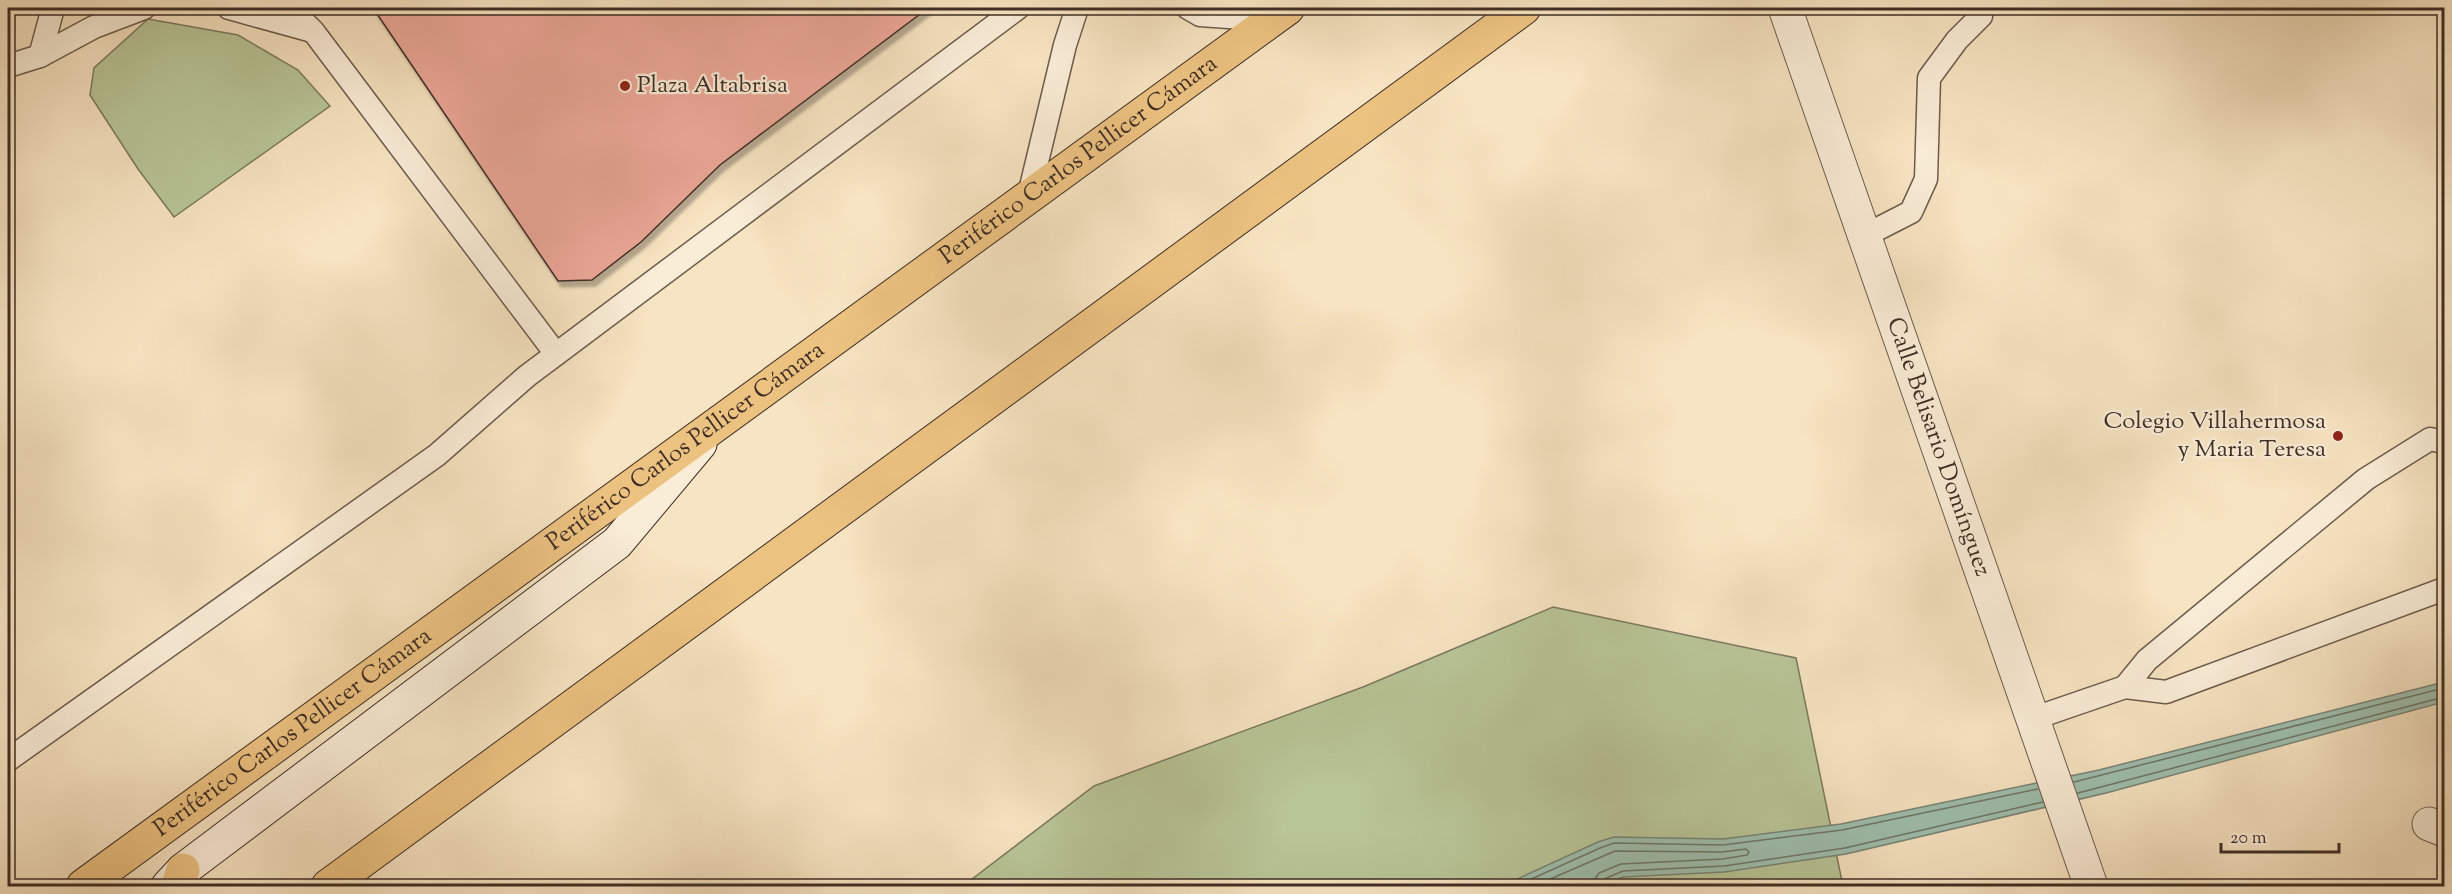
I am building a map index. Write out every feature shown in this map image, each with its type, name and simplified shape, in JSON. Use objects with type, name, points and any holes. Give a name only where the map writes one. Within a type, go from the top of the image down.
[{"type":"main road","points":[[328,886],[1524,8]]},
{"type":"main road","name":"Periférico Carlos Pellicer Cámara","points":[[83,886],[1280,14]]},
{"type":"street","name":"Calle Belisario Domínguez","points":[[1785,8],[2091,886]]},
{"type":"street","points":[[176,881],[617,543],[717,424]]},
{"type":"lane","points":[[39,56],[53,8]]},
{"type":"lane","points":[[8,66],[39,56],[94,27],[144,8]]},
{"type":"lane","points":[[229,8],[313,31]]},
{"type":"lane","points":[[289,8],[313,31],[556,354]]},
{"type":"lane","points":[[8,760],[436,455],[527,376],[1018,8]]},
{"type":"lane","points":[[1029,195],[1065,45],[1077,8]]},
{"type":"lane","points":[[1188,8],[1200,15],[1280,14]]},
{"type":"lane","points":[[1864,236],[1911,212],[1926,179],[1929,78],[1957,40],[1981,15]]},
{"type":"lane","points":[[2125,687],[2147,660],[2366,479],[2430,439],[2445,442]]},
{"type":"lane","points":[[2032,719],[2125,687],[2166,692],[2445,589]]},
{"type":"shaded area","points":[[148,19],[238,35],[298,70],[330,106],[174,217],[138,169],[90,95],[94,68]]},
{"type":"shaded area","points":[[1553,607],[1796,658],[1843,886],[963,886],[1094,786],[1363,687]]},
{"type":"water","points":[[2444,682],[2444,702],[2106,793],[1846,854],[1724,872],[1623,877],[1601,886],[1502,886],[1598,842],[1614,837],[1723,839],[1841,824],[2099,770]]},
{"type":"building","name":"Plaza Altabrisa","points":[[373,8],[928,8],[720,165],[641,242],[592,280],[558,281]]},
{"type":"place","name":"Plaza Altabrisa","points":[[625,86]]},
{"type":"place","name":"Colegio Villahermosa y Maria Teresa","points":[[2338,436]]}]
